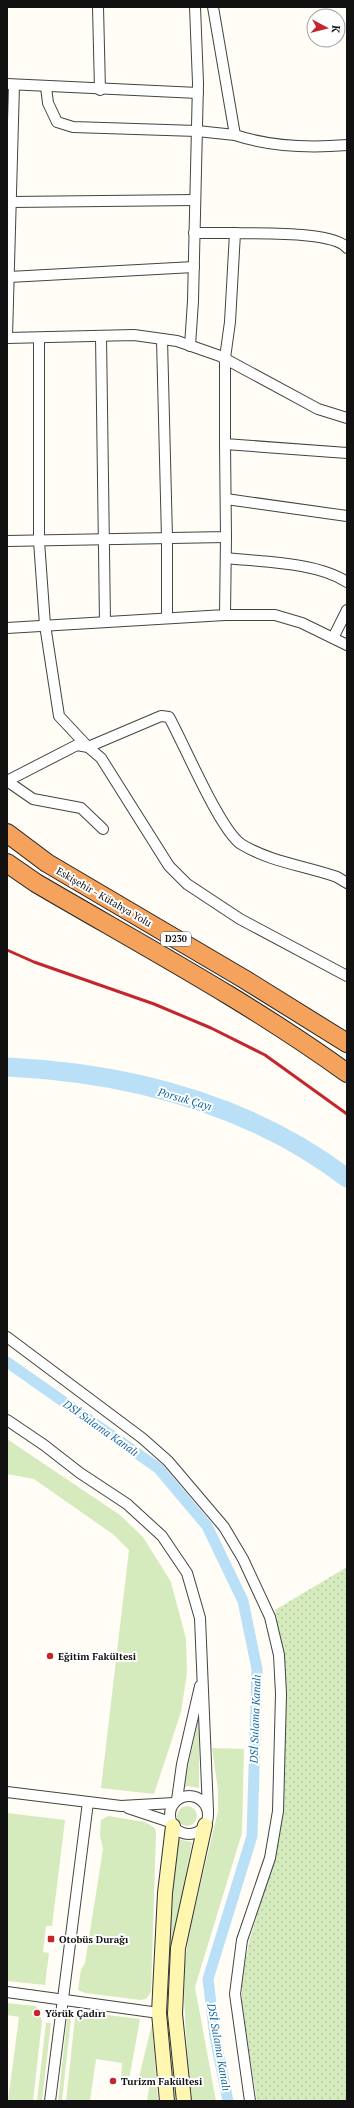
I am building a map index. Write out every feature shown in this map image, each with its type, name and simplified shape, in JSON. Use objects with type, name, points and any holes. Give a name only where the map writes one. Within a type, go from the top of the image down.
[{"type":"highway","name":"Eskişehir - Kütahya Yolu","points":[[7,833],[47,863],[244,979],[347,1043]]},
{"type":"highway","name":"D230","points":[[7,863],[36,883],[236,1000],[319,1052],[347,1073]]},
{"type":"street","points":[[98,7],[100,90]]},
{"type":"street","points":[[190,346],[194,267],[198,93],[195,7]]},
{"type":"street","points":[[213,7],[235,135]]},
{"type":"street","points":[[198,93],[100,90],[10,84],[11,202],[7,338],[134,335],[177,341],[225,358],[318,409],[347,418]]},
{"type":"street","points":[[46,87],[48,103],[57,122],[73,127],[197,131],[235,135],[269,144],[321,147],[347,145]]},
{"type":"street","points":[[11,202],[195,200]]},
{"type":"street","points":[[194,233],[311,235],[344,244],[347,248]]},
{"type":"street","points":[[225,615],[225,358],[230,322],[235,233]]},
{"type":"street","points":[[9,277],[194,267]]},
{"type":"street","points":[[101,336],[105,622]]},
{"type":"street","points":[[39,338],[39,541],[45,625],[58,716],[88,747],[101,758],[170,866],[187,884],[240,919],[347,976]]},
{"type":"street","points":[[162,339],[167,538],[167,618]]},
{"type":"street","points":[[226,444],[347,453]]},
{"type":"street","points":[[226,499],[347,516]]},
{"type":"street","points":[[7,541],[226,537]]},
{"type":"street","points":[[226,558],[319,568],[338,576],[347,582]]},
{"type":"street","points":[[333,638],[347,610]]},
{"type":"street","points":[[7,628],[225,615],[275,615],[302,623],[347,646]]},
{"type":"street","points":[[103,829],[81,808],[33,799],[7,781],[77,746],[88,747],[162,716],[169,717],[231,835],[240,843],[262,854],[330,874],[347,883]]},
{"type":"street","points":[[7,1337],[142,1438],[168,1461],[224,1527],[243,1560],[270,1617],[279,1655],[281,1694],[278,1811],[270,1858],[242,1940],[235,1994],[250,2101]]},
{"type":"street","points":[[7,1420],[44,1445],[80,1473],[127,1504],[162,1536],[187,1573],[200,1618],[208,1811],[178,1948],[175,2014],[184,2101]]},
{"type":"street","points":[[167,2101],[159,2013],[165,1893],[172,1824],[170,1812],[175,1802],[203,1672]]},
{"type":"street","points":[[7,1792],[121,1806],[175,1802],[186,1796],[195,1797],[203,1803],[208,1811]]},
{"type":"street","points":[[50,2101],[61,1998],[88,1802]]},
{"type":"street","points":[[121,1806],[172,1824],[180,1832],[189,1835],[198,1832],[205,1825]]},
{"type":"street","points":[[7,1992],[61,1998],[159,2013]]},
{"type":"green space","points":[[7,1439],[120,1515],[143,1537],[171,1582],[186,1639],[187,1673],[181,1712],[154,1794],[101,1788],[129,1550],[114,1535],[34,1479],[7,1474]]},
{"type":"green space","points":[[347,1567],[347,2101],[257,2101],[242,2006],[242,1978],[249,1943],[276,1848],[282,1815],[285,1671],[275,1610]]},
{"type":"green space","points":[[199,1718],[199,1788],[188,1786],[183,1788]]},
{"type":"green space","points":[[212,1748],[244,1749],[242,1833],[195,1987],[216,2101],[190,2101],[184,2000],[185,1963],[189,1933],[218,1811],[218,1790]]},
{"type":"green space","points":[[183,1806],[191,1806],[197,1812],[197,1820],[191,1826],[183,1826],[177,1820],[177,1812]]},
{"type":"green space","points":[[7,1813],[65,1820],[52,1926],[46,1926],[43,1952],[49,1953],[45,1985],[7,1981]]},
{"type":"green space","points":[[108,1816],[145,1822],[155,1828],[156,1833],[151,1992],[146,1999],[141,2000],[85,1993],[78,1990],[81,1970],[85,1963],[103,1849],[100,1835],[101,1820]]},
{"type":"green space","points":[[176,1839],[192,1842],[172,1946],[170,2014],[177,2101],[173,2101],[166,2014],[168,1946]]},
{"type":"green space","points":[[7,2003],[36,2006],[42,2021],[33,2101],[8,2101],[19,2017],[7,2015]]},
{"type":"green space","points":[[83,2012],[140,2019],[129,2080],[121,2079],[122,2063],[96,2059],[90,2101],[66,2101],[75,2018],[78,2014]]},
{"type":"green space","points":[[71,2013],[74,2013],[71,2019],[62,2101],[58,2101],[67,2020]]},
{"type":"green space","points":[[46,2023],[51,2023],[42,2101],[37,2101]]},
{"type":"green space","points":[[152,2024],[158,2101],[147,2101],[150,2083],[138,2081]]},
{"type":"waterway","name":"Porsuk Çayı","points":[[7,1067],[53,1070],[98,1076],[143,1085],[186,1097],[228,1112],[269,1130],[309,1152],[347,1178]]},
{"type":"waterway","name":"DSİ Sulama Kanalı","points":[[7,1362],[158,1468],[207,1526],[243,1601],[257,1669],[252,1836],[208,1979],[215,2037],[228,2101]]},
{"type":"railway","points":[[7,950],[34,962],[154,1004],[211,1028],[265,1055],[347,1114]]},
{"type":"place","name":"Eğitim Fakültesi","points":[[50,1656]]},
{"type":"place","name":"Otobüs Durağı","points":[[51,1939]]},
{"type":"place","name":"Yörük Çadırı","points":[[37,2013]]},
{"type":"place","name":"Turizm Fakültesi","points":[[113,2081]]}]
